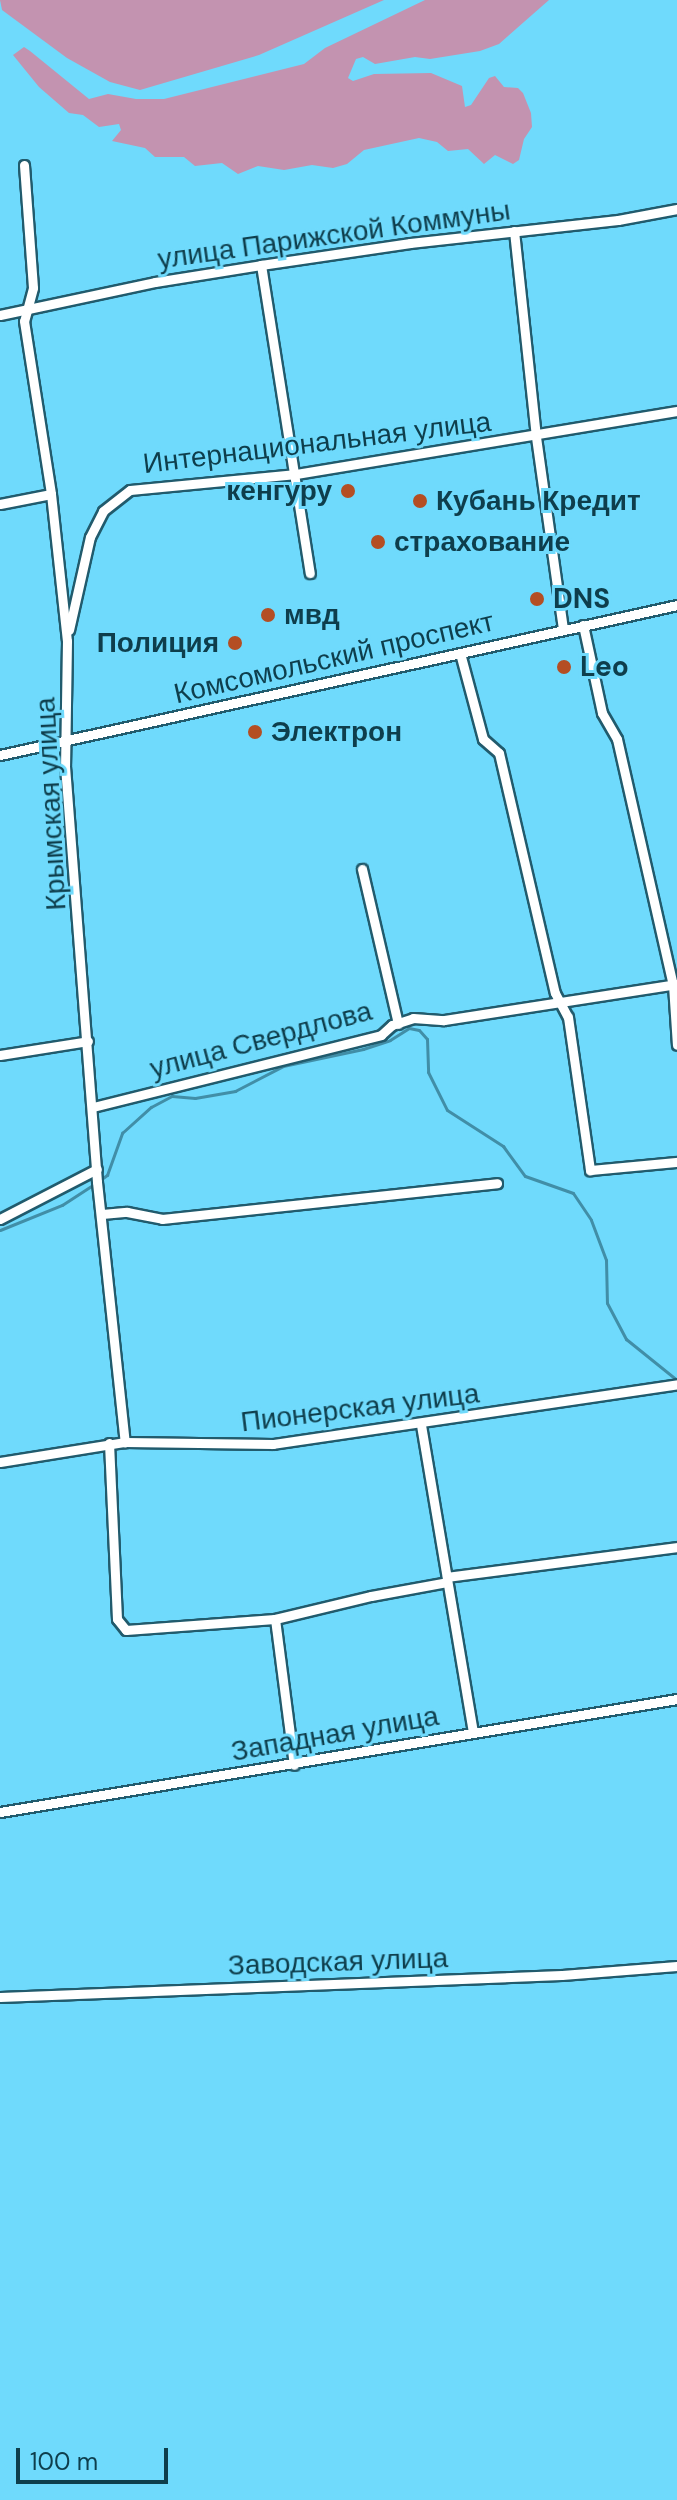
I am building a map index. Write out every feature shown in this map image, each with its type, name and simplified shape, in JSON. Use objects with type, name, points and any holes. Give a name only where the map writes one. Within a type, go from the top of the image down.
[{"type":"street","name":"Крымская улица","points":[[24,165],[33,288],[24,321],[51,494],[67,641],[64,739],[97,1169],[125,1442]]},
{"type":"street","name":"улица Парижской Коммуны","points":[[0,315],[155,282],[261,265],[618,220],[677,209]]},
{"type":"street","points":[[514,231],[536,437],[563,629]]},
{"type":"street","points":[[261,265],[310,573]]},
{"type":"street","name":"Интернациональная улица","points":[[67,641],[90,537],[103,511],[130,490],[153,485],[296,474],[536,437],[677,411]]},
{"type":"street","points":[[0,504],[51,494]]},
{"type":"street","name":"Комсомольский проспект","points":[[0,755],[677,605]]},
{"type":"street","points":[[583,625],[602,713],[617,739],[675,985],[677,1045]]},
{"type":"street","points":[[460,653],[483,739],[499,753],[555,993],[568,1017],[590,1170],[677,1162]]},
{"type":"street","points":[[362,869],[398,1024]]},
{"type":"street","name":"улица Свердлова","points":[[93,1107],[381,1035],[413,1018],[444,1020],[562,1005],[675,985]]},
{"type":"street","points":[[0,1055],[88,1041]]},
{"type":"street","points":[[0,1219],[97,1169]]},
{"type":"street","points":[[102,1214],[127,1212],[162,1219],[497,1183]]},
{"type":"street","name":"Пионерская улица","points":[[0,1462],[125,1442],[245,1447],[421,1425],[677,1384]]},
{"type":"street","points":[[421,1425],[473,1732]]},
{"type":"street","points":[[109,1443],[116,1611],[119,1625],[126,1630],[275,1619],[447,1579],[677,1547]]},
{"type":"street","points":[[275,1619],[294,1765]]},
{"type":"street","name":"Западная улица","points":[[0,1812],[677,1699]]},
{"type":"street","name":"Заводская улица","points":[[0,1997],[562,1975],[677,1966]]},
{"type":"shaded area","points":[[0,0],[384,0],[259,55],[140,90],[110,82],[67,58],[2,10]]},
{"type":"shaded area","points":[[425,0],[549,0],[499,44],[480,51],[430,59],[415,57],[375,64],[363,57],[356,59],[348,78],[353,81],[374,74],[431,73],[462,86],[465,107],[471,105],[489,78],[495,76],[504,87],[518,88],[523,93],[531,113],[532,127],[524,139],[519,160],[513,164],[495,155],[484,164],[468,149],[448,151],[437,142],[419,138],[364,150],[347,164],[333,168],[312,165],[284,170],[258,166],[238,174],[222,163],[195,166],[184,157],[155,157],[145,148],[112,141],[121,130],[119,124],[99,127],[83,115],[69,113],[39,87],[13,55],[24,47],[89,99],[108,94],[136,99],[164,99],[304,64],[325,48]]},
{"type":"waterway","points":[[100,1180],[107,1175],[122,1133],[151,1107],[172,1096],[195,1098],[235,1091],[283,1066],[363,1049],[390,1040],[409,1028],[419,1030],[427,1039],[428,1072],[447,1110],[503,1146],[525,1176],[573,1193],[591,1220],[606,1260],[607,1303],[626,1339],[677,1380]]},
{"type":"waterway","points":[[0,1230],[62,1205],[94,1184]]},
{"type":"place","name":"кенгуру","points":[[348,491]]},
{"type":"place","name":"Кубань Кредит","points":[[420,501]]},
{"type":"place","name":"страхование","points":[[378,542]]},
{"type":"place","name":"DNS","points":[[537,599]]},
{"type":"place","name":"мвд","points":[[268,615]]},
{"type":"place","name":"Полиция","points":[[235,643]]},
{"type":"place","name":"Leo","points":[[564,667]]},
{"type":"place","name":"Электрон","points":[[255,732]]}]
